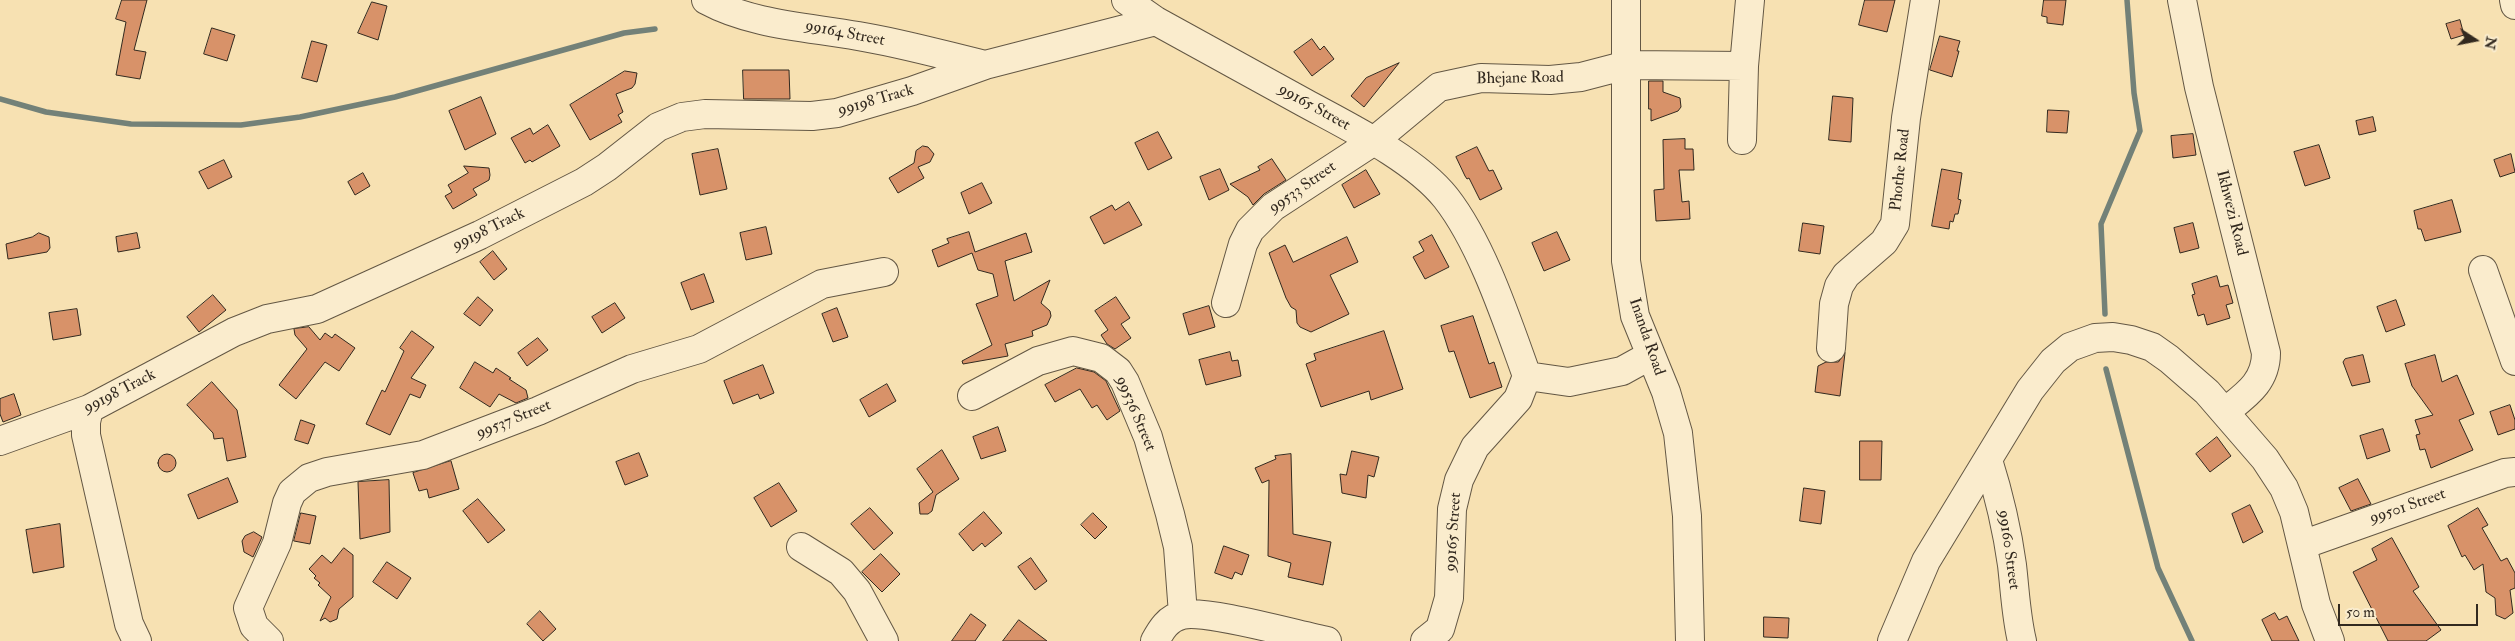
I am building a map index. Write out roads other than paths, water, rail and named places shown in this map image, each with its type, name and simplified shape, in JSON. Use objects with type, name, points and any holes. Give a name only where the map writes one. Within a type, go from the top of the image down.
[{"type":"street","name":"99164 Street","points":[[706,0],[727,11],[751,18],[860,36],[985,65]]},
{"type":"street","name":"99165 Street","points":[[1126,0],[1156,21],[1374,141],[1428,179],[1445,197],[1463,223],[1499,302],[1527,376],[1518,399],[1475,447],[1458,480],[1452,510],[1449,598],[1437,637]]},
{"type":"street","name":"Inanda Road","points":[[1626,0],[1626,261],[1635,316],[1666,392],[1678,433],[1687,516],[1690,641]]},
{"type":"street","points":[[1742,140],[1744,66],[1750,0]]},
{"type":"street","name":"Phothe Road","points":[[1831,348],[1834,304],[1839,286],[1846,275],[1884,242],[1895,224],[1906,118],[1924,0]]},
{"type":"street","name":"Ikhwezi Road","points":[[2182,0],[2199,87],[2266,353],[2265,368],[2259,381],[2226,411]]},
{"type":"street","points":[[2514,0],[2515,6]]},
{"type":"street","points":[[985,65],[1156,21]]},
{"type":"street","name":"99198 Track","points":[[0,441],[90,409],[234,332],[267,320],[317,309],[480,235],[584,182],[658,128],[682,117],[705,114],[812,116],[837,113],[912,92],[985,65]]},
{"type":"street","name":"Bhejane Road","points":[[1374,141],[1424,98],[1439,88],[1481,78],[1550,80],[1581,77],[1627,65],[1744,66]]},
{"type":"street","name":"99533 Street","points":[[1226,303],[1243,244],[1250,230],[1272,207],[1374,141]]},
{"type":"street","points":[[2484,270],[2515,361]]},
{"type":"street","name":"99537 Street","points":[[269,641],[254,626],[248,608],[277,543],[287,503],[292,492],[309,478],[327,472],[424,455],[538,411],[632,369],[699,349],[822,284],[884,272]]},
{"type":"street","points":[[1892,641],[1926,561],[2030,390],[2053,361],[2070,347],[2095,338],[2131,340],[2152,347],[2207,392],[2226,411],[2265,459],[2284,488],[2294,512],[2316,604],[2330,641]]},
{"type":"street","name":"99536 Street","points":[[972,396],[1038,361],[1073,351],[1102,358],[1118,371],[1125,382],[1148,437],[1170,514],[1178,546],[1183,614]]},
{"type":"street","points":[[1527,376],[1569,382],[1622,371],[1651,355]]},
{"type":"street","points":[[90,409],[86,422],[86,435],[129,624],[137,641]]},
{"type":"street","name":"99160 Street","points":[[1988,460],[2003,509],[2012,566],[2017,619],[2022,641]]},
{"type":"street","name":"99501 Street","points":[[2302,545],[2505,473],[2515,472]]},
{"type":"street","points":[[802,547],[841,572],[857,591],[884,641]]},
{"type":"street","points":[[1155,641],[1167,623],[1183,614],[1206,615],[1326,641]]},
{"type":"waterway","points":[[2105,314],[2101,224],[2140,131],[2134,93],[2127,0]]},
{"type":"waterway","points":[[0,99],[46,112],[131,124],[241,125],[300,117],[395,97],[624,33],[655,29]]},
{"type":"waterway","points":[[2106,369],[2158,568],[2192,641]]}]
